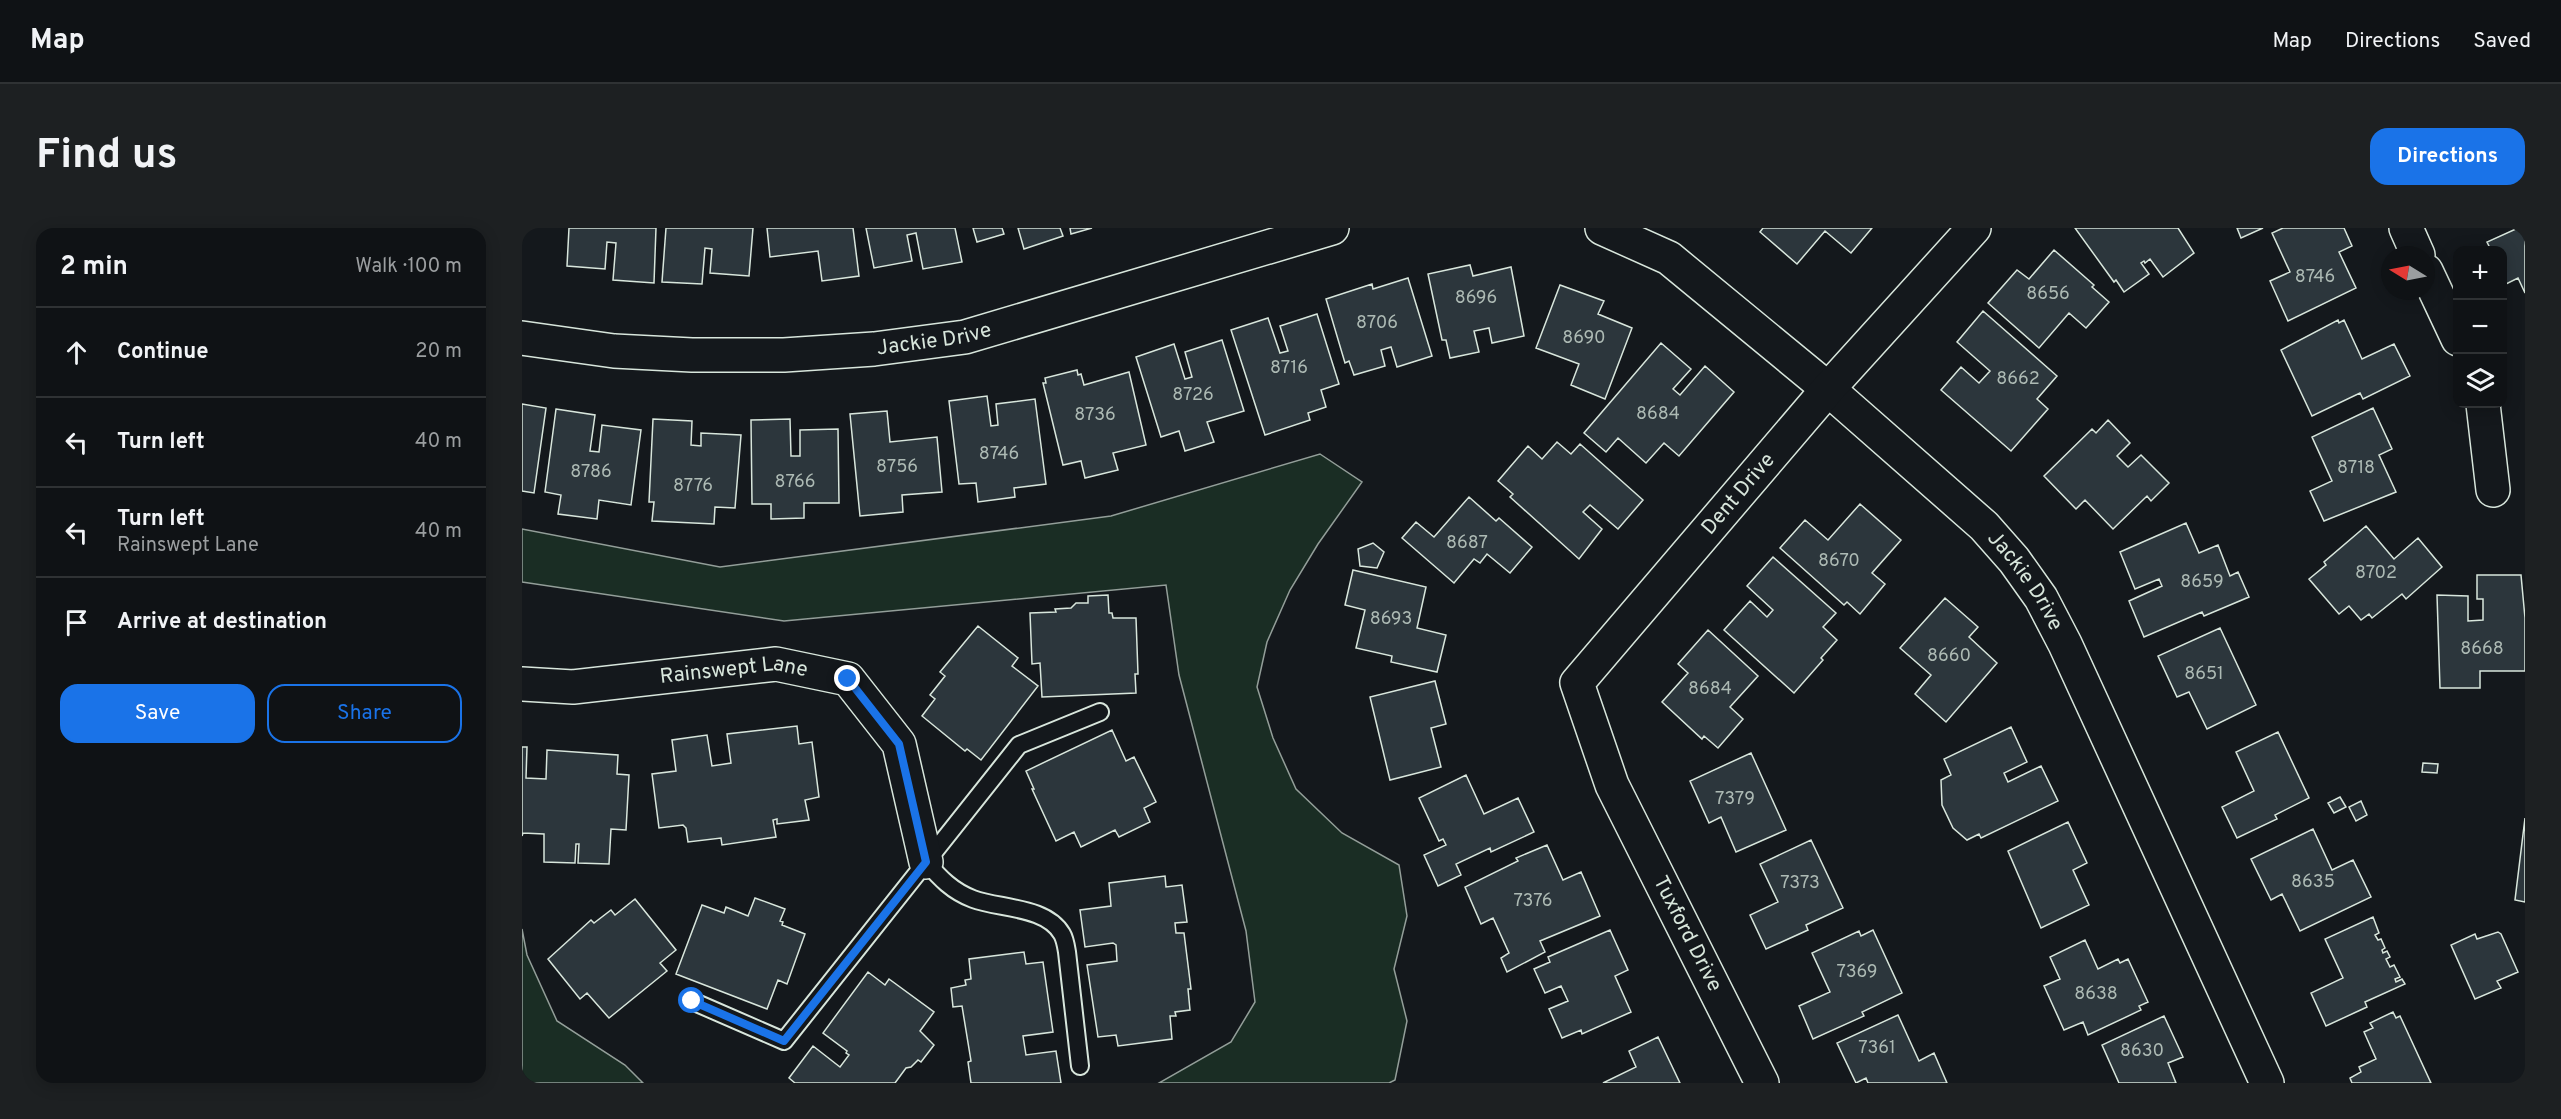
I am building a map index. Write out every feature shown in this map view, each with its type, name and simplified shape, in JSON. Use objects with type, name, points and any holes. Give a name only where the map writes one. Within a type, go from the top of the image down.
[{"type":"street","name":"Jackie Drive","points":[[522,338],[614,351],[692,355],[784,355],[874,349],[965,337],[1332,228]]},
{"type":"street","name":"Jackie Drive","points":[[1602,228],[1669,258],[1828,389],[1984,526],[2014,560],[2041,598],[2065,644],[2267,1083]]},
{"type":"street","name":"Dent Drive","points":[[1612,785],[1577,683],[1828,389],[1974,228]]},
{"type":"street","points":[[2406,228],[2414,246]]},
{"type":"street","points":[[2435,291],[2453,330]]},
{"type":"street","points":[[2483,408],[2493,490]]},
{"type":"street","name":"Rainswept Lane","points":[[522,684],[573,687],[776,664],[848,679],[899,744],[926,862]]},
{"type":"street","name":"Tuxford Drive","points":[[1612,785],[1762,1083]]},
{"type":"lane","points":[[692,1001],[784,1041],[1019,745],[1100,712]]},
{"type":"lane","points":[[926,862],[948,886],[963,894],[991,905],[1034,914],[1050,921],[1062,934],[1067,951],[1080,1066]]},
{"type":"green space","points":[[1320,454],[1362,482],[1318,544],[1290,590],[1267,642],[1257,687],[1273,738],[1296,789],[1342,833],[1399,865],[1407,916],[1394,969],[1407,1021],[1395,1080],[1389,1083],[1159,1083],[1231,1042],[1255,1002],[1246,931],[1179,675],[1166,585],[784,621],[522,582],[522,529],[720,567],[1111,516]]},
{"type":"green space","points":[[522,929],[527,955],[557,1021],[625,1065],[643,1083],[522,1083]]},
{"type":"building","points":[[569,228],[656,228],[654,283],[613,280],[616,243],[607,242],[605,269],[567,266]]},
{"type":"building","points":[[666,228],[753,228],[749,276],[710,273],[712,249],[705,248],[702,284],[662,282]]},
{"type":"building","points":[[767,228],[853,228],[859,276],[822,281],[818,251],[770,257]]},
{"type":"building","points":[[866,228],[955,228],[962,262],[923,269],[916,233],[907,235],[912,261],[874,268]]},
{"type":"building","points":[[973,228],[1002,228],[1004,234],[977,242]]},
{"type":"building","points":[[1018,228],[1060,228],[1063,236],[1024,249]]},
{"type":"building","points":[[1070,228],[1092,228],[1071,234]]},
{"type":"building","points":[[1763,228],[1872,228],[1851,253],[1825,231],[1797,264],[1760,232]]},
{"type":"building","points":[[2075,228],[2178,228],[2194,253],[2163,277],[2150,259],[2145,263],[2144,261],[2141,263],[2149,274],[2124,292],[2116,280],[2114,282]]},
{"type":"building","points":[[2237,228],[2263,228],[2241,238]]},
{"type":"building","points":[[2283,228],[2344,228],[2352,246],[2339,252],[2356,288],[2288,321],[2270,281],[2290,272],[2272,233]]},
{"type":"building","points":[[2518,228],[2525,228],[2525,293],[2518,278],[2507,284],[2507,246],[2489,246],[2487,242]]},
{"type":"building","points":[[2054,250],[2094,285],[2092,287],[2109,302],[2086,328],[2069,313],[2039,348],[1988,303],[2017,270],[2029,279]]},
{"type":"building","points":[[1470,265],[1473,276],[1511,267],[1524,336],[1492,343],[1489,328],[1474,331],[1479,352],[1450,358],[1446,340],[1442,340],[1428,274]]},
{"type":"building","points":[[1408,278],[1432,356],[1397,367],[1391,347],[1381,350],[1385,366],[1354,375],[1349,361],[1345,363],[1326,299],[1372,284],[1373,289]]},
{"type":"building","points":[[1560,285],[1604,301],[1598,314],[1632,328],[1605,399],[1571,385],[1579,364],[1536,348]]},
{"type":"building","points":[[1983,311],[2057,376],[2037,399],[2048,409],[2011,451],[1941,390],[1961,367],[1979,383],[1990,371],[1957,342]]},
{"type":"building","points":[[1317,314],[1339,384],[1321,390],[1326,407],[1308,413],[1310,420],[1265,435],[1231,330],[1268,318],[1280,353],[1288,351],[1280,326]]},
{"type":"building","points":[[2338,320],[2339,323],[2344,320],[2362,359],[2394,344],[2410,376],[2363,399],[2360,393],[2312,416],[2281,350]]},
{"type":"building","points":[[1222,340],[1244,411],[1207,422],[1214,442],[1185,451],[1179,431],[1161,437],[1136,357],[1174,344],[1185,379],[1192,377],[1185,352]]},
{"type":"building","points":[[1661,343],[1691,369],[1673,389],[1680,395],[1705,366],[1734,392],[1679,456],[1664,443],[1646,463],[1618,438],[1606,452],[1584,433]]},
{"type":"building","points":[[1077,370],[1078,375],[1081,374],[1084,385],[1129,372],[1146,445],[1113,453],[1118,470],[1085,478],[1081,461],[1063,465],[1043,383],[1046,383],[1045,378]]},
{"type":"building","points":[[987,396],[991,426],[998,425],[996,404],[1035,399],[1046,484],[1014,488],[1015,497],[978,502],[976,483],[959,484],[949,401]]},
{"type":"building","points":[[522,404],[546,408],[534,493],[522,491]]},
{"type":"building","points":[[2373,408],[2392,449],[2379,455],[2396,492],[2324,521],[2310,491],[2332,481],[2312,437]]},
{"type":"building","points":[[556,409],[595,415],[590,451],[599,452],[602,425],[641,430],[631,505],[599,500],[597,519],[558,514],[561,495],[545,492]]},
{"type":"building","points":[[887,411],[890,442],[937,437],[942,492],[902,495],[903,512],[860,516],[850,414]]},
{"type":"building","points":[[653,419],[692,421],[691,445],[701,446],[701,433],[741,435],[735,508],[715,507],[714,524],[652,521],[654,502],[649,502]]},
{"type":"building","points":[[790,419],[791,456],[800,456],[800,430],[838,429],[839,503],[804,503],[804,518],[771,519],[771,504],[752,504],[751,420]]},
{"type":"building","points":[[2108,420],[2130,443],[2117,456],[2128,467],[2141,455],[2169,483],[2151,501],[2147,496],[2113,529],[2085,500],[2076,509],[2044,476],[2092,429],[2096,433]]},
{"type":"building","points":[[1557,442],[1571,454],[1580,444],[1643,500],[1618,529],[1590,505],[1583,512],[1602,529],[1579,559],[1510,497],[1513,494],[1498,481],[1528,446],[1542,459]]},
{"type":"building","points":[[1469,497],[1496,521],[1499,518],[1532,547],[1510,573],[1487,554],[1480,563],[1474,559],[1454,583],[1402,538],[1416,522],[1434,537]]},
{"type":"building","points":[[1860,504],[1901,540],[1872,573],[1885,584],[1860,614],[1847,602],[1844,605],[1780,548],[1805,520],[1828,540]]},
{"type":"building","points":[[2186,523],[2199,553],[2218,545],[2230,576],[2238,572],[2249,597],[2204,616],[2202,612],[2144,637],[2129,601],[2162,586],[2159,579],[2135,589],[2120,552]]},
{"type":"building","points":[[2366,526],[2394,559],[2418,538],[2442,567],[2406,599],[2402,594],[2372,618],[2369,614],[2361,620],[2349,606],[2339,614],[2309,579],[2326,565],[2324,562]]},
{"type":"building","points":[[1373,543],[1384,552],[1377,568],[1360,566],[1358,549]]},
{"type":"building","points":[[1773,557],[1836,613],[1823,627],[1837,640],[1794,693],[1724,630],[1750,601],[1767,617],[1773,610],[1747,586]]},
{"type":"building","points":[[1353,570],[1426,587],[1417,628],[1446,635],[1437,672],[1391,662],[1392,656],[1356,648],[1365,610],[1345,605]]},
{"type":"building","points":[[2477,575],[2521,575],[2525,618],[2525,671],[2480,671],[2480,688],[2440,688],[2437,595],[2468,596],[2468,621],[2483,620],[2483,599],[2477,599]]},
{"type":"building","points":[[1108,595],[1109,613],[1112,613],[1113,618],[1136,618],[1138,674],[1135,674],[1136,693],[1042,697],[1040,663],[1032,664],[1030,613],[1056,612],[1055,609],[1071,608],[1076,603],[1088,603],[1088,596]]},
{"type":"building","points":[[1945,598],[1978,627],[1969,637],[1997,663],[1946,722],[1915,694],[1931,675],[1900,648]]},
{"type":"building","points":[[978,626],[1018,658],[1012,666],[1038,686],[981,760],[967,749],[965,751],[922,716],[935,699],[930,695],[945,676],[940,672]]},
{"type":"building","points":[[2220,628],[2256,705],[2207,729],[2189,692],[2177,697],[2158,656]]},
{"type":"building","points":[[1708,630],[1758,676],[1730,707],[1743,719],[1718,748],[1704,736],[1702,739],[1662,702],[1688,673],[1678,664]]},
{"type":"building","points":[[1435,681],[1446,724],[1431,728],[1441,767],[1390,780],[1370,697]]},
{"type":"building","points":[[797,726],[799,744],[812,742],[819,797],[805,800],[809,820],[777,824],[777,819],[773,820],[776,837],[722,845],[721,838],[688,842],[686,828],[683,825],[659,828],[652,774],[676,771],[672,740],[707,735],[712,766],[731,763],[727,734]]},
{"type":"building","points":[[2011,727],[2027,762],[2004,773],[2008,782],[2041,766],[2058,801],[1981,838],[1979,834],[1967,840],[1953,828],[1942,805],[1941,780],[1951,775],[1944,759]]},
{"type":"building","points":[[1112,730],[1126,761],[1134,757],[1156,802],[1144,808],[1150,822],[1119,837],[1115,830],[1081,847],[1074,832],[1056,841],[1026,771]]},
{"type":"building","points":[[2278,732],[2309,798],[2275,815],[2277,819],[2237,838],[2222,807],[2254,791],[2236,752]]},
{"type":"building","points":[[522,747],[527,747],[526,778],[546,779],[547,750],[618,755],[617,774],[629,775],[626,830],[611,829],[609,864],[578,863],[579,844],[576,844],[575,863],[544,862],[544,834],[523,833],[522,836]]},
{"type":"building","points":[[1751,753],[1786,830],[1736,852],[1721,817],[1709,823],[1690,781]]},
{"type":"building","points":[[2423,763],[2438,764],[2437,773],[2422,772]]},
{"type":"building","points":[[1466,775],[1484,814],[1518,798],[1534,832],[1491,852],[1490,848],[1456,864],[1461,875],[1438,886],[1424,855],[1446,845],[1443,839],[1439,841],[1419,798]]},
{"type":"building","points":[[2340,797],[2346,807],[2334,813],[2328,803]]},
{"type":"building","points":[[2361,801],[2367,815],[2356,821],[2349,807]]},
{"type":"building","points":[[2525,818],[2525,902],[2515,900]]},
{"type":"building","points":[[2068,822],[2087,863],[2073,870],[2089,905],[2041,928],[2008,851]]},
{"type":"building","points":[[2313,829],[2332,870],[2353,860],[2371,897],[2300,931],[2282,894],[2271,900],[2251,859]]},
{"type":"building","points":[[1811,840],[1843,908],[1806,925],[1808,930],[1766,949],[1750,915],[1778,902],[1760,864]]},
{"type":"building","points":[[1547,845],[1563,880],[1581,872],[1600,916],[1540,941],[1545,952],[1507,972],[1501,958],[1509,953],[1493,918],[1481,924],[1465,887],[1518,861],[1516,858]]},
{"type":"building","points":[[1165,876],[1166,887],[1182,885],[1187,922],[1175,923],[1176,933],[1184,933],[1191,989],[1188,989],[1190,1010],[1175,1012],[1176,1016],[1170,1016],[1172,1039],[1118,1046],[1116,1035],[1098,1037],[1087,965],[1117,961],[1116,945],[1113,943],[1085,947],[1080,910],[1111,906],[1109,883]]},
{"type":"building","points":[[755,898],[785,909],[780,921],[783,922],[782,925],[805,934],[787,984],[778,980],[767,1009],[676,974],[702,905],[724,913],[726,907],[748,916]]},
{"type":"building","points":[[635,899],[676,950],[660,963],[667,971],[609,1018],[587,993],[580,999],[548,959],[591,920],[594,923],[611,910],[615,915]]},
{"type":"building","points":[[2373,917],[2379,933],[2375,935],[2378,940],[2381,939],[2385,948],[2382,950],[2383,953],[2387,951],[2390,957],[2386,959],[2390,967],[2394,965],[2400,977],[2395,979],[2396,982],[2402,979],[2405,984],[2365,1002],[2367,1007],[2326,1026],[2311,993],[2343,978],[2325,939]]},
{"type":"building","points":[[1610,930],[1628,970],[1615,976],[1631,1012],[1582,1034],[1581,1030],[1562,1038],[1549,1009],[1568,1001],[1561,986],[1545,993],[1534,969],[1550,962],[1548,957]]},
{"type":"building","points":[[1873,930],[1902,993],[1862,1012],[1864,1016],[1813,1039],[1799,1006],[1830,992],[1812,953],[1859,931],[1861,936]]},
{"type":"building","points":[[2498,932],[2518,972],[2497,981],[2501,988],[2475,999],[2451,945],[2475,934],[2477,939]]},
{"type":"building","points":[[2085,940],[2098,969],[2118,959],[2120,963],[2128,959],[2148,1002],[2139,1006],[2141,1010],[2088,1035],[2083,1022],[2064,1030],[2044,986],[2060,979],[2050,957]]},
{"type":"building","points":[[1024,952],[1026,964],[1043,962],[1053,1032],[1023,1036],[1026,1055],[1056,1051],[1061,1083],[971,1083],[968,1062],[971,1061],[962,1006],[953,1007],[951,988],[966,985],[965,980],[971,979],[969,959]]},
{"type":"building","points":[[868,972],[885,985],[889,979],[934,1012],[920,1031],[934,1045],[921,1062],[918,1060],[911,1067],[906,1068],[895,1083],[795,1083],[789,1078],[813,1046],[840,1067],[849,1055],[823,1033]]},
{"type":"building","points":[[2393,1012],[2396,1018],[2400,1016],[2431,1083],[2352,1083],[2350,1078],[2361,1072],[2359,1067],[2376,1059],[2364,1032],[2373,1028],[2370,1023]]},
{"type":"building","points":[[1898,1015],[1919,1061],[1934,1053],[1947,1083],[1868,1083],[1866,1078],[1856,1083],[1837,1043]]},
{"type":"building","points":[[2164,1016],[2183,1057],[2168,1063],[2176,1083],[2119,1083],[2102,1045]]},
{"type":"building","points":[[1658,1037],[1680,1083],[1603,1083],[1636,1067],[1629,1051]]},
{"type":"route","points":[[692,1001],[784,1041],[926,862],[899,744],[848,679]]}]
